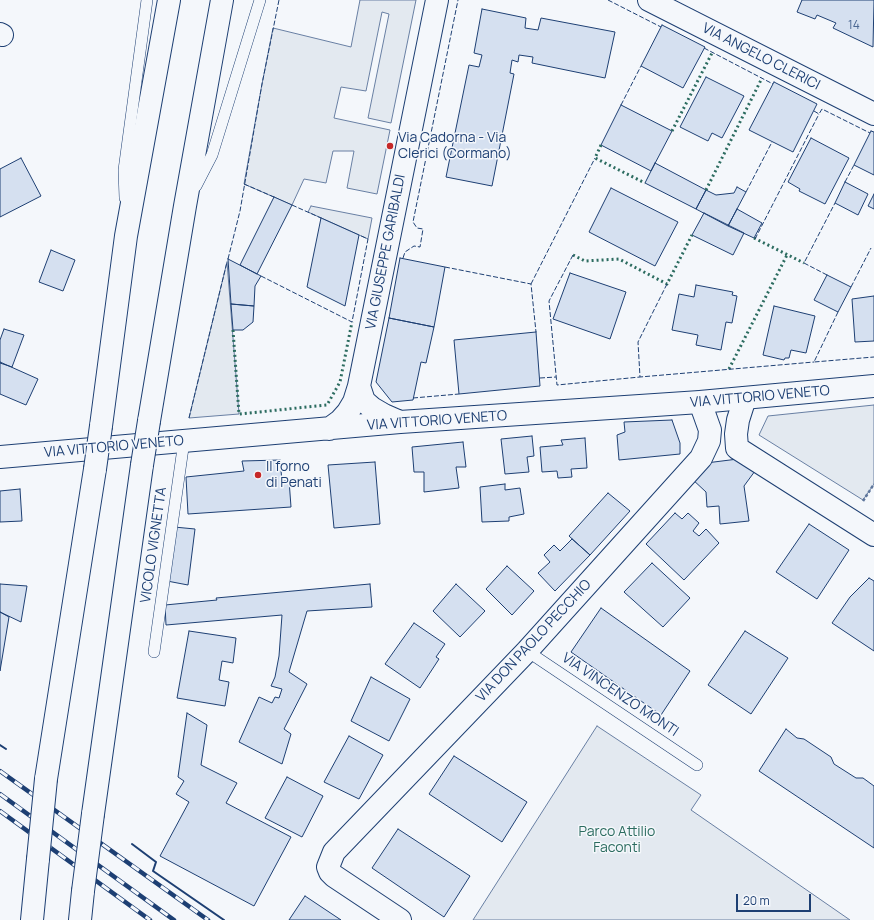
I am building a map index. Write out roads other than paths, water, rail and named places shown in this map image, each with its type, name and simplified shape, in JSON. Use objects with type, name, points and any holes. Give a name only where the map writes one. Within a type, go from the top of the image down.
[{"type":"main road","points":[[32,920],[46,779],[95,469],[126,236],[169,0]]},
{"type":"main road","points":[[80,920],[82,891],[92,814],[142,465],[185,206],[222,0]]},
{"type":"main road","name":"VIA GIUSEPPE GARIBALDI","points":[[329,429],[340,421],[348,412],[354,402],[359,386],[437,0]]},
{"type":"main road","name":"VIA ANGELO CLERICI","points":[[649,0],[874,114]]},
{"type":"main road","points":[[359,386],[364,401],[372,408],[400,422]]},
{"type":"main road","name":"VIA VITTORIO VENETO","points":[[0,457],[400,422],[700,402],[874,386]]},
{"type":"main road","points":[[737,448],[736,434],[738,420],[745,398]]},
{"type":"main road","name":"VIA DON PAOLO PECCHIO","points":[[400,920],[330,872],[328,866],[334,852],[527,651],[700,458],[708,441],[710,430],[700,402]]},
{"type":"main road","points":[[700,458],[716,450],[737,448],[874,535]]},
{"type":"lane","points":[[126,236],[124,170],[147,0]]},
{"type":"lane","points":[[185,206],[212,154],[260,0]]},
{"type":"lane","name":"VICOLO VIGNETTA","points":[[154,652],[184,441]]},
{"type":"lane","name":"VIA VINCENZO MONTI","points":[[527,651],[697,765]]},
{"type":"railway","points":[[0,771],[208,920]]},
{"type":"railway","points":[[0,794],[174,920]]},
{"type":"railway","points":[[0,811],[150,920]]},
{"type":"place","name":"Via Cadorna - Via Clerici (Cormano)","points":[[390,146]]},
{"type":"place","name":"Il forno di Penati","points":[[258,475]]},
{"type":"park label","name":"Parco Attilio Faconti","points":[[617,840]]}]
